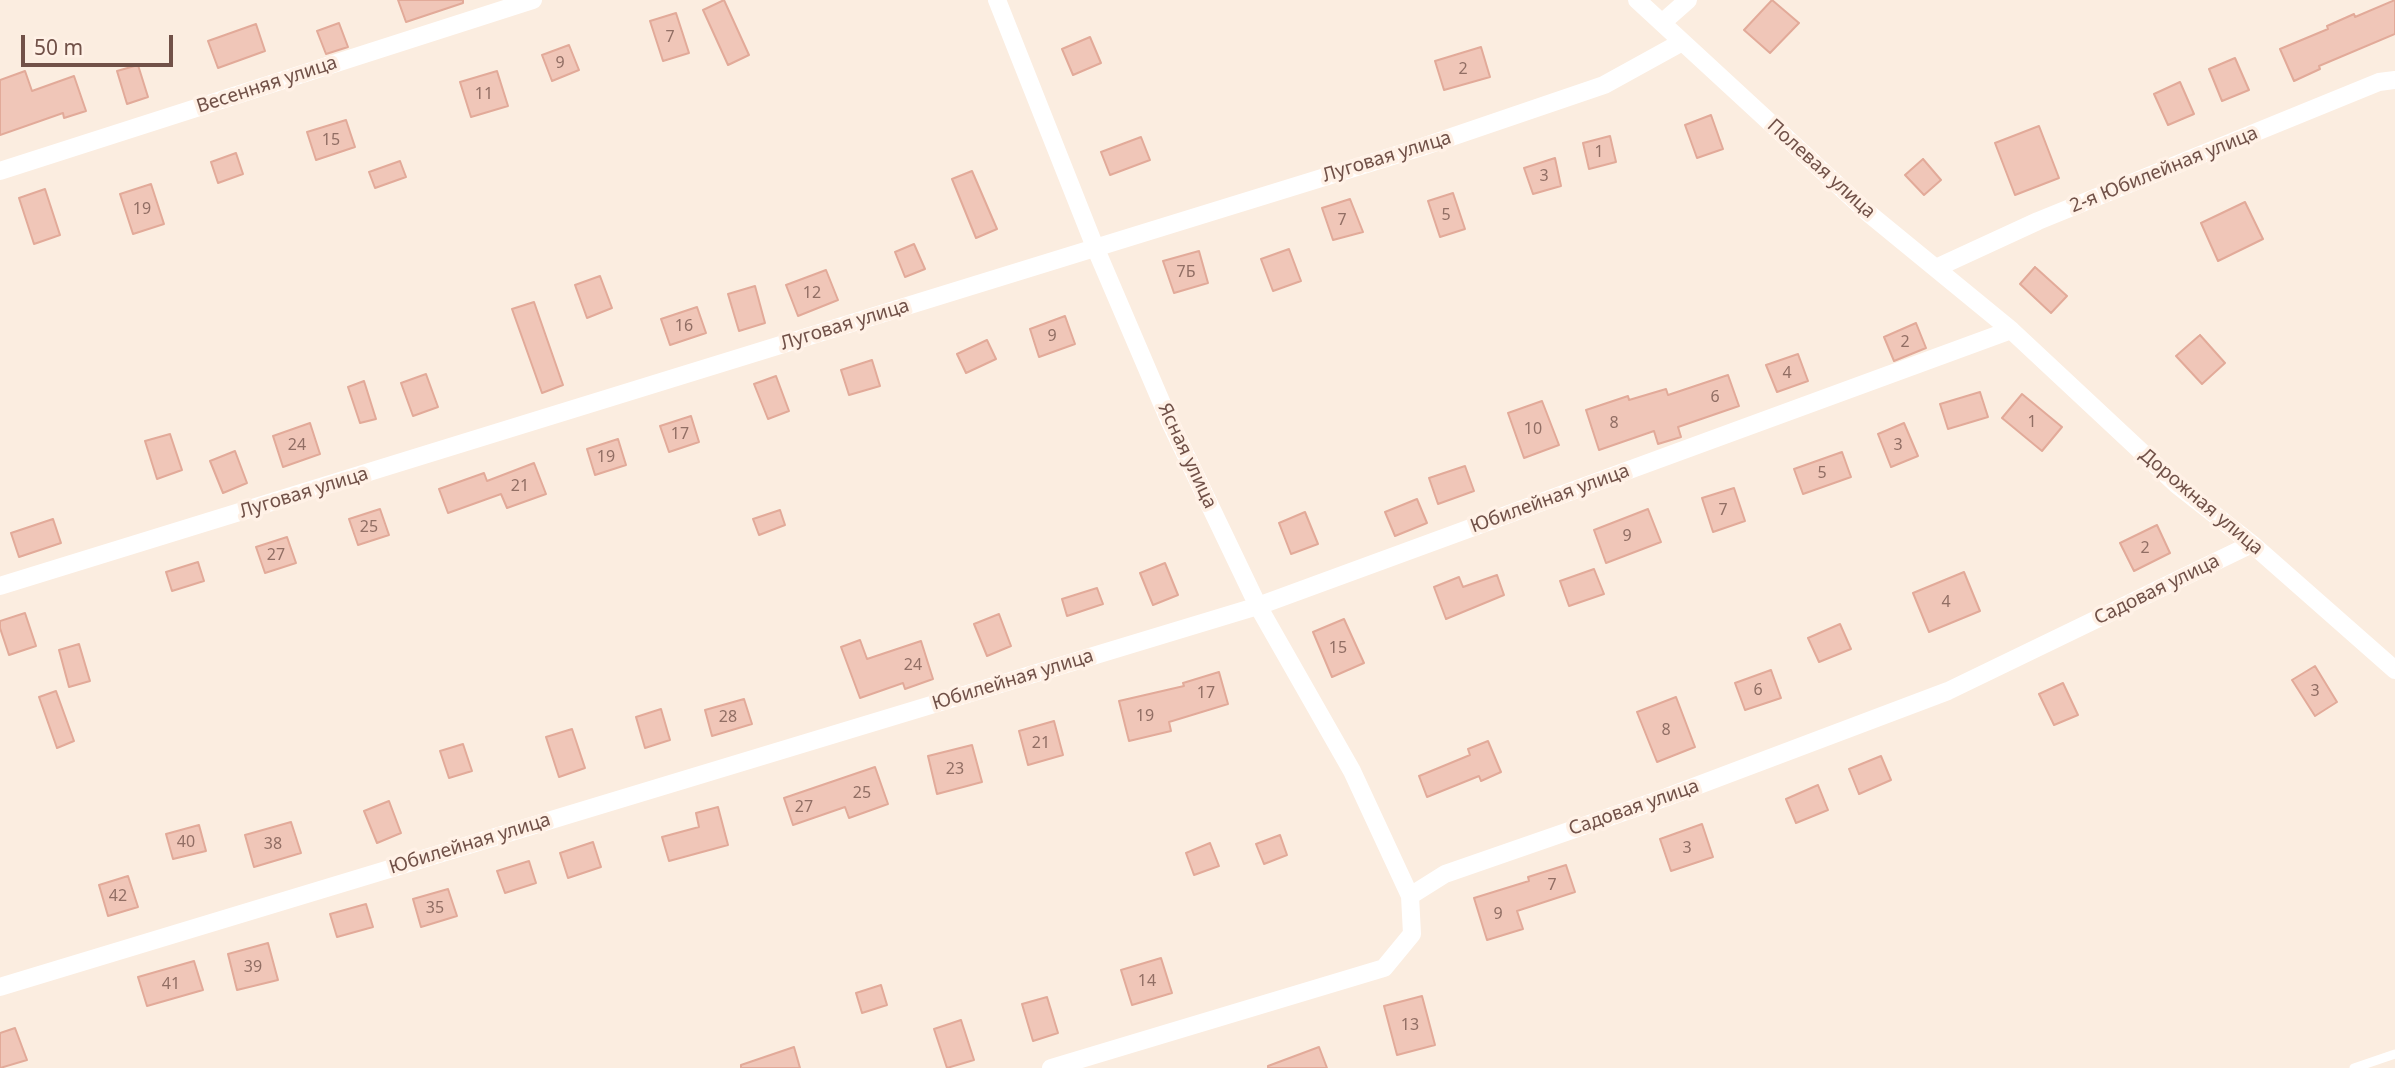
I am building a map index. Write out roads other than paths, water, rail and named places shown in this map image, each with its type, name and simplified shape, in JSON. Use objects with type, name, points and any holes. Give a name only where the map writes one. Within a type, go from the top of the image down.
[{"type":"street","name":"Весенняя улица","points":[[0,171],[533,0]]},
{"type":"street","name":"Ясная улица","points":[[997,0],[1095,247],[1169,420],[1258,606],[1352,771],[1410,897]]},
{"type":"street","name":"Полевая улица","points":[[1637,0],[1867,212],[2011,330]]},
{"type":"street","points":[[1663,22],[1688,0]]},
{"type":"street","name":"Луговая улица","points":[[0,586],[1422,148],[1604,85],[1682,42]]},
{"type":"street","name":"2-я Юбилейная улица","points":[[1936,268],[2038,221],[2379,82],[2395,80]]},
{"type":"street","name":"Юбилейная улица","points":[[0,987],[1258,606],[2011,330]]},
{"type":"street","name":"Дорожная улица","points":[[2011,330],[2177,485],[2252,544],[2395,670]]},
{"type":"street","name":"Садовая улица","points":[[1410,897],[1445,874],[1667,797],[1948,691],[2252,544]]},
{"type":"street","points":[[1051,1068],[1384,968],[1412,934],[1410,897]]},
{"type":"lane","points":[[2354,1068],[2395,1054]]}]
